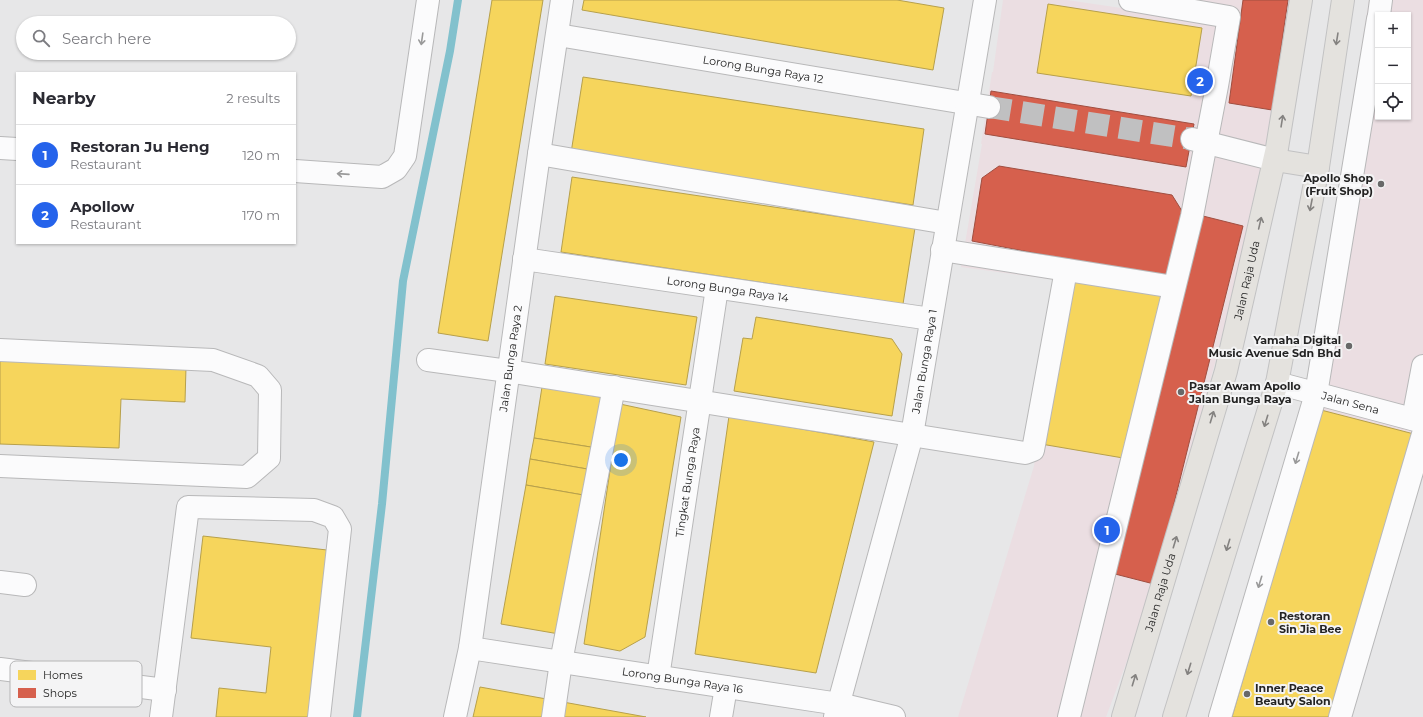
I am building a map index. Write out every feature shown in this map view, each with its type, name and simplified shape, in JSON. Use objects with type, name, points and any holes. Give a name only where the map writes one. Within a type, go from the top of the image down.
[{"type":"main road","name":"Jalan Raja Uda","points":[[1123,717],[1226,371],[1275,160],[1301,0]]},
{"type":"main road","points":[[1174,717],[1278,383],[1318,167],[1343,0]]},
{"type":"main road","points":[[1275,160],[1318,167]]},
{"type":"street","points":[[296,171],[382,178],[396,169],[404,156],[428,0]]},
{"type":"street","name":"Jalan Bunga Raya 2","points":[[455,717],[470,648],[508,371],[562,0]]},
{"type":"street","name":"Jalan Bunga Raya 1","points":[[837,711],[912,435],[985,0]]},
{"type":"street","points":[[1069,717],[1192,216],[1199,141],[1217,86],[1230,8],[1130,0]]},
{"type":"street","points":[[1379,12],[1381,0]]},
{"type":"street","name":"Lorong Bunga Raya 12","points":[[558,35],[989,107]]},
{"type":"street","points":[[1220,717],[1316,394],[1375,37]]},
{"type":"street","points":[[1199,141],[1275,160]]},
{"type":"street","points":[[0,148],[16,149]]},
{"type":"street","points":[[539,154],[673,178],[947,223]]},
{"type":"street","points":[[942,250],[1174,287]]},
{"type":"street","name":"Lorong Bunga Raya 14","points":[[524,259],[931,319]]},
{"type":"street","points":[[428,360],[614,387],[1025,453],[1033,450],[1066,270]]},
{"type":"street","name":"Tingkat Bunga Raya","points":[[658,677],[717,288]]},
{"type":"street","points":[[0,350],[213,360],[258,376],[270,390],[269,458],[247,477],[0,466]]},
{"type":"street","points":[[1340,717],[1420,425],[1423,366]]},
{"type":"street","name":"Jalan Sena","points":[[1278,383],[1420,425]]},
{"type":"street","points":[[553,717],[561,662],[614,387]]},
{"type":"street","points":[[161,717],[188,507],[314,510],[333,517],[340,529],[319,717]]},
{"type":"street","points":[[0,582],[25,585]]},
{"type":"street","name":"Lorong Bunga Raya 16","points":[[470,648],[726,687],[837,711],[894,717]]},
{"type":"street","points":[[0,669],[10,670]]},
{"type":"street","points":[[142,687],[164,690]]},
{"type":"street","points":[[721,717],[726,687]]},
{"type":"shaded area","points":[[1003,0],[1067,0],[1121,8],[1122,0],[1296,0],[1271,155],[1155,586],[1106,717],[958,717],[1034,466],[1065,281],[961,267],[982,144]]},
{"type":"shaded area","points":[[1369,0],[1423,0],[1423,414],[1332,717],[1212,717],[1303,408]]},
{"type":"building: Homes","points":[[492,0],[543,0],[488,341],[438,333]]},
{"type":"building: Homes","points":[[584,0],[897,0],[944,8],[933,70],[582,10]]},
{"type":"building: Homes","points":[[1048,4],[1202,28],[1191,96],[1037,73]]},
{"type":"building: Homes","points":[[583,77],[924,129],[913,205],[571,153]]},
{"type":"building: Homes","points":[[572,177],[915,228],[903,304],[561,252]]},
{"type":"building: Homes","points":[[1070,281],[1167,294],[1129,459],[1041,444]]},
{"type":"building: Homes","points":[[555,296],[697,317],[686,385],[545,364]]},
{"type":"building: Homes","points":[[756,317],[892,339],[902,354],[892,416],[734,391],[743,338],[752,339]]},
{"type":"building: Homes","points":[[0,360],[186,367],[185,402],[121,399],[119,448],[0,444]]},
{"type":"building: Homes","points":[[542,387],[606,398],[597,448],[534,438]]},
{"type":"building: Homes","points":[[620,404],[681,417],[645,637],[620,651],[584,644]]},
{"type":"building: Homes","points":[[1321,410],[1414,434],[1329,717],[1232,717]]},
{"type":"building: Homes","points":[[729,416],[874,442],[816,673],[695,654]]},
{"type":"building: Homes","points":[[534,438],[597,448],[593,470],[530,459]]},
{"type":"building: Homes","points":[[530,459],[593,470],[589,496],[526,485]]},
{"type":"building: Homes","points":[[526,485],[589,496],[565,635],[501,624]]},
{"type":"building: Homes","points":[[203,536],[327,550],[308,717],[216,717],[219,688],[266,693],[271,647],[191,638]]},
{"type":"building: Homes","points":[[480,687],[646,717],[473,717]]},
{"type":"building: Shops","points":[[1243,0],[1288,0],[1272,110],[1229,103]]},
{"type":"building: Shops","points":[[991,91],[1194,124],[1186,167],[985,134]]},
{"type":"building: Shops","points":[[999,166],[1172,195],[1182,211],[1170,279],[972,241],[982,178]]},
{"type":"building: Shops","points":[[1203,216],[1243,226],[1154,584],[1115,574]]},
{"type":"waterway","points":[[357,717],[382,504],[403,281],[450,51],[458,0]]},
{"type":"tunnel","points":[[989,107],[1191,139]]},
{"type":"place","name":"Apollow","points":[[1200,81]]},
{"type":"place","name":"Apollo Shop (Fruit Shop)","points":[[1381,184]]},
{"type":"place","name":"Yamaha Digital Music Avenue Sdn Bhd","points":[[1349,346]]},
{"type":"place","name":"Pasar Awam Apollo Jalan Bunga Raya","points":[[1181,392]]},
{"type":"place","name":"Restoran Ju Heng","points":[[1107,530]]},
{"type":"place","name":"Restoran Sin Jia Bee","points":[[1271,622]]},
{"type":"place","name":"Inner Peace Beauty Salon","points":[[1247,694]]}]
